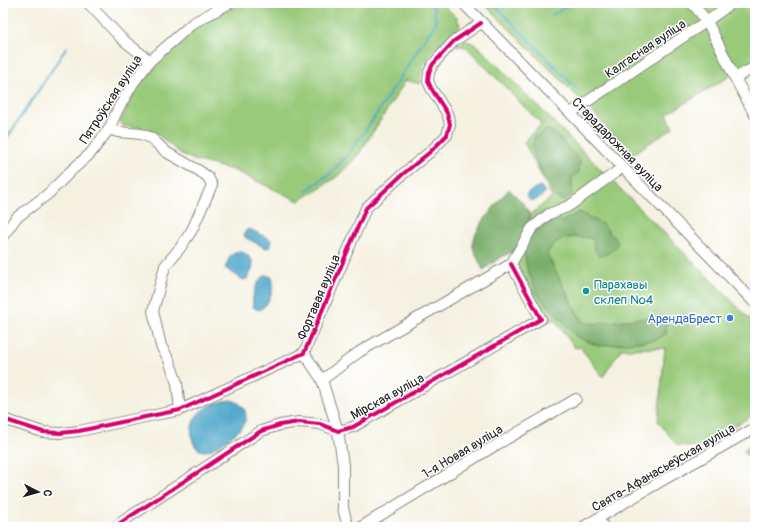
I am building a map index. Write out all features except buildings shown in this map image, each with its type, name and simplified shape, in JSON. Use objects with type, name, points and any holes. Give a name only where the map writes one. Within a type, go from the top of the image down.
[{"type":"street","points":[[88,3],[122,39],[150,61]]},
{"type":"street","name":"Пятроўская вуліца","points":[[3,236],[16,218],[48,194],[72,169],[90,154],[109,129],[118,109],[134,82],[150,61],[193,23],[230,3]]},
{"type":"street","name":"Старадарожная вуліца","points":[[463,3],[755,303]]},
{"type":"street","points":[[692,3],[708,22],[755,115]]},
{"type":"street","name":"Калгасная вуліца","points":[[571,114],[582,105],[708,22],[732,3]]},
{"type":"street","name":"Фортавая вуліца","points":[[3,419],[43,432],[60,433],[79,431],[145,416],[180,410],[304,354],[366,208],[403,174],[430,152],[447,135],[450,124],[447,113],[428,81],[429,72],[433,64],[454,41],[482,23]]},
{"type":"street","points":[[735,78],[755,67]]},
{"type":"street","points":[[109,129],[118,132],[141,134],[151,138],[166,152],[208,177],[212,185],[192,230],[180,248],[165,266],[153,311],[161,346],[169,360],[177,383],[180,410]]},
{"type":"street","points":[[322,380],[359,352],[511,264],[532,228],[549,214],[569,206],[623,167]]},
{"type":"street","name":"Мірская вуліца","points":[[114,527],[262,431],[280,425],[299,422],[320,424],[338,431],[353,427],[541,319],[511,264]]},
{"type":"street","points":[[304,354],[322,380],[338,431],[343,465],[343,508],[348,527]]},
{"type":"street","name":"1-я Новая вуліца","points":[[361,527],[491,448],[576,399]]},
{"type":"street","name":"Свята-Афанасьеўская вуліца","points":[[583,527],[601,523],[663,480],[755,428]]},
{"type":"green space","points":[[238,3],[442,3],[457,18],[460,25],[455,32],[430,54],[420,77],[420,84],[406,80],[359,154],[338,176],[299,201],[233,170],[194,160],[181,154],[157,134],[142,128],[123,126],[120,122],[140,80],[164,51],[192,28]]},
{"type":"green space","points":[[483,3],[755,3],[755,61],[667,114],[673,128],[631,155],[589,108]]},
{"type":"green space","points":[[465,40],[478,46],[755,324],[755,414],[699,447],[677,445],[658,421],[665,348],[621,349],[603,377],[580,347],[575,348],[554,319],[548,322],[516,265],[530,224],[530,215],[552,197],[524,142],[541,124],[466,47],[456,46]]},
{"type":"green space","points":[[547,130],[554,132],[580,161],[579,172],[572,178],[572,194],[564,201],[556,198],[537,163],[532,147],[535,137]]},
{"type":"green space","points":[[509,189],[523,203],[530,215],[530,224],[514,251],[501,257],[483,270],[473,247],[476,233],[486,216]]},
{"type":"green space","points":[[580,212],[602,224],[617,241],[617,245],[609,252],[599,256],[595,250],[593,239],[574,237],[559,241],[550,249],[547,254],[576,311],[584,322],[591,324],[661,316],[666,322],[666,334],[656,340],[599,346],[577,337],[538,295],[527,269],[524,249],[533,233],[551,221],[562,221]]},
{"type":"green space","points":[[755,438],[755,453],[746,455],[744,453],[745,449]]},
{"type":"water","points":[[541,186],[545,192],[544,194],[536,200],[529,200],[526,194]]},
{"type":"water","points":[[250,229],[270,239],[272,242],[270,247],[266,248],[246,238],[244,236],[246,230]]},
{"type":"water","points":[[238,251],[247,255],[253,263],[252,270],[247,279],[243,280],[225,268],[230,256]]},
{"type":"water","points":[[266,275],[272,277],[272,291],[265,306],[258,310],[253,307],[255,289],[259,280]]},
{"type":"water","points":[[231,400],[240,404],[245,411],[246,416],[243,426],[235,434],[214,448],[207,451],[199,450],[193,442],[192,436],[195,418],[201,411],[209,406],[218,402]]},
{"type":"waterway","points":[[306,191],[332,172],[348,155],[376,115],[436,22],[434,8],[429,3]]},
{"type":"waterway","points":[[493,3],[576,88]]},
{"type":"waterway","points":[[552,15],[573,3]]},
{"type":"waterway","points":[[3,144],[67,47]]},
{"type":"cycle path","points":[[3,419],[43,432],[60,433],[79,431],[180,410],[304,353],[366,208],[403,174],[430,152],[447,135],[450,124],[447,113],[431,88],[428,81],[429,72],[433,64],[454,41],[481,23]]},
{"type":"cycle path","points":[[114,527],[261,431],[280,425],[299,422],[320,424],[338,431],[353,427],[541,319],[511,264]]},
{"type":"place","name":"Парахавы склеп №4","points":[[586,291]]},
{"type":"place","name":"АрендаБрест","points":[[730,318]]}]
